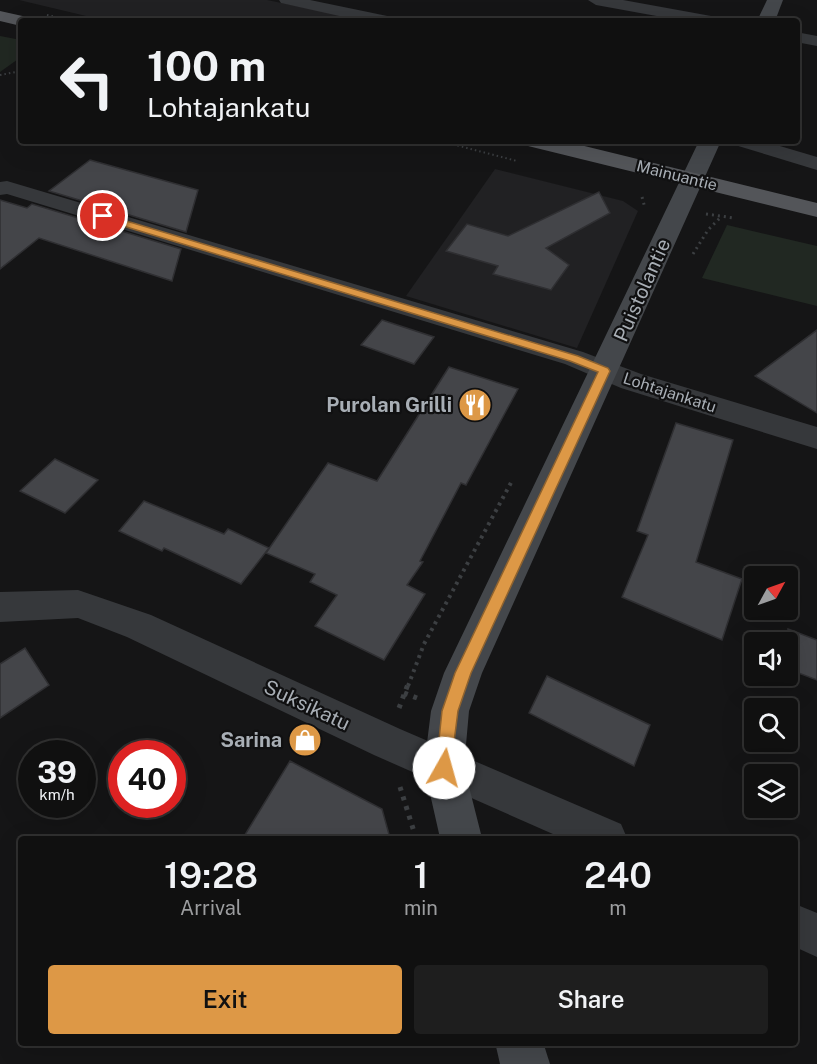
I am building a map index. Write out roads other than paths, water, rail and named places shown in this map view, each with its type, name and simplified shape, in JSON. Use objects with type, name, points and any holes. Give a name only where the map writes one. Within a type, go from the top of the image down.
[{"type":"main road","points":[[0,16],[18,20]]},
{"type":"main road","name":"Mainuantie","points":[[549,144],[695,178],[817,210]]},
{"type":"street","points":[[286,0],[382,15]]},
{"type":"street","points":[[596,0],[695,18]]},
{"type":"street","points":[[767,18],[775,0]]},
{"type":"street","points":[[800,38],[817,41]]},
{"type":"street","name":"Puistolantie","points":[[461,836],[444,768],[450,711],[463,673],[695,178],[709,144]]},
{"type":"street","points":[[752,144],[817,164]]},
{"type":"street","name":"Lohtajankatu","points":[[3,188],[574,358],[604,371],[817,438]]},
{"type":"street","name":"Suksikatu","points":[[0,607],[78,604],[129,622],[444,768],[602,836]]},
{"type":"street","points":[[798,926],[817,935]]},
{"type":"street","points":[[520,1046],[525,1064]]},
{"type":"place","name":"Purolan Grilli","points":[[475,405]]},
{"type":"place","name":"Sarina","points":[[305,740]]}]
